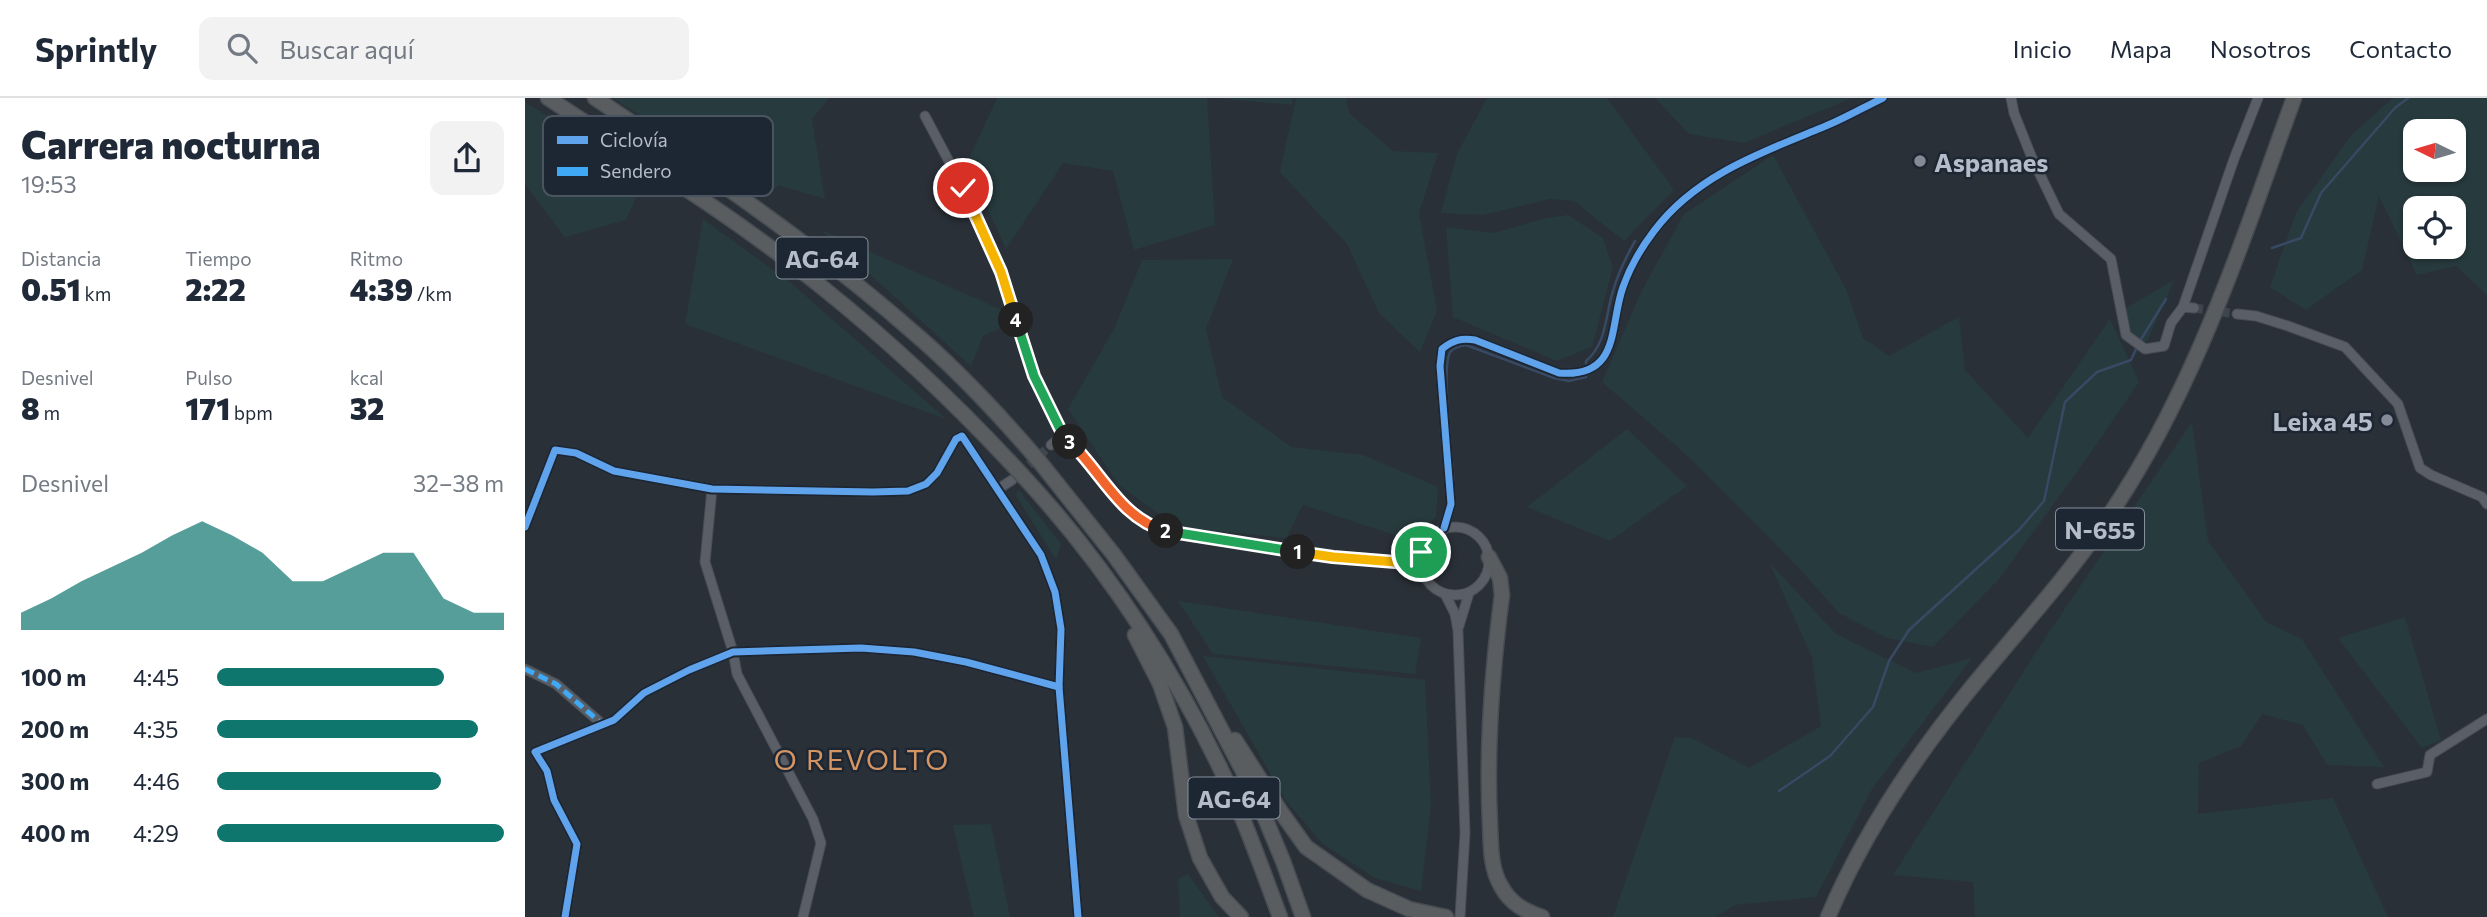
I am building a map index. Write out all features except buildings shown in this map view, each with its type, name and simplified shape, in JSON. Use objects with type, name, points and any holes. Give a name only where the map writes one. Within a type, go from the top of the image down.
[{"type":"highway","name":"AG-64","points":[[548,98],[575,116]]},
{"type":"highway","name":"AG-64","points":[[595,98],[621,116]]},
{"type":"highway","name":"N-655","points":[[1828,917],[1868,836],[1925,747],[2074,564],[2142,465],[2192,369],[2218,306],[2294,98]]},
{"type":"highway","name":"AG-64","points":[[694,196],[822,287],[919,370],[1009,461],[1017,478],[1052,507],[1126,607],[1197,722],[1234,799],[1280,917]]},
{"type":"highway","name":"AG-64","points":[[736,196],[791,234],[867,293],[915,333],[972,387],[1027,446],[1114,555],[1163,623],[1255,794],[1303,917]]},
{"type":"highway","points":[[1489,557],[1500,578],[1502,595],[1490,722],[1488,776],[1493,868],[1509,899],[1525,911],[1542,917]]},
{"type":"highway","points":[[1126,607],[1137,641],[1160,684],[1175,727],[1186,815],[1201,858],[1223,897],[1241,917]]},
{"type":"highway","points":[[1199,687],[1306,847],[1367,890],[1409,909],[1439,916]]},
{"type":"street","points":[[1444,528],[1451,504],[1440,366],[1442,349],[1450,342],[1462,338],[1475,340],[1559,373],[1574,375],[1587,371],[1599,363],[1614,337],[1622,289],[1634,262],[1654,230],[1679,203],[1714,176],[1883,98]]},
{"type":"street","points":[[2011,98],[2014,113],[2032,158],[2059,214],[2111,259],[2126,335],[2145,349],[2164,345],[2171,323],[2183,307],[2258,98]]},
{"type":"street","points":[[925,116],[963,188],[1001,272],[1034,376],[1063,435],[1129,512],[1153,528],[1181,535],[1333,557],[1420,564]]},
{"type":"street","points":[[2183,307],[2194,309]]},
{"type":"street","points":[[2237,314],[2277,323],[2345,347],[2398,404],[2420,468],[2482,497],[2487,504]]},
{"type":"street","points":[[1051,445],[1063,435]]},
{"type":"street","points":[[525,527],[555,450],[576,453],[614,471],[712,489],[908,491],[926,484],[937,473],[956,439],[962,436],[1041,555],[1055,592],[1061,629],[1059,687],[1078,917]]},
{"type":"street","points":[[999,489],[1017,478]]},
{"type":"street","points":[[712,489],[705,562],[733,652],[737,674],[813,820],[821,843],[803,917]]},
{"type":"street","points":[[1451,504],[1467,529],[1485,544],[1489,568],[1478,587],[1469,593],[1457,596],[1445,594],[1427,583],[1420,564],[1426,542],[1434,533],[1444,528],[1467,529]]},
{"type":"street","points":[[1458,631],[1464,601],[1469,593]]},
{"type":"street","points":[[1445,594],[1455,614],[1458,631],[1465,833],[1460,917]]},
{"type":"street","points":[[565,917],[577,844],[554,800],[547,771],[535,752],[614,720],[644,693],[689,670],[733,652],[861,648],[914,652],[966,662],[1059,687]]},
{"type":"street","points":[[525,669],[556,684],[602,724]]},
{"type":"street","points":[[2377,785],[2427,772],[2430,755],[2487,719]]},
{"type":"green space","points":[[613,98],[829,98],[812,119],[825,199],[779,185],[773,190],[773,116],[640,116]]},
{"type":"green space","points":[[997,98],[1207,98],[1215,225],[1134,250],[1113,171],[1063,163],[1006,249],[967,163]]},
{"type":"green space","points":[[1217,98],[1293,98],[1292,105]]},
{"type":"green space","points":[[1296,98],[1346,98],[1349,113],[1393,151],[1438,153],[1419,213],[1437,311],[1420,352],[1379,313],[1347,244],[1280,172]]},
{"type":"green space","points":[[1487,98],[1607,98],[1674,190],[1624,241],[1574,201],[1550,199],[1483,215],[1441,213],[1457,154]]},
{"type":"green space","points":[[1655,98],[1852,98],[1744,143],[1689,134]]},
{"type":"green space","points":[[2393,98],[2487,98],[2487,295],[2456,266],[2417,275],[2409,259],[2466,259],[2466,196],[2403,196],[2403,246],[2379,196],[2362,270],[2306,310],[2270,287],[2296,213],[2352,134]]},
{"type":"green space","points":[[525,102],[547,116],[543,116],[543,196],[637,196],[626,220],[565,237],[525,184]]},
{"type":"green space","points":[[1773,155],[1846,289],[1863,338],[1889,356],[1959,317],[1965,370],[2028,438],[2110,319],[2139,382],[1999,579],[1933,647],[1887,638],[1839,613],[1798,567],[1690,458],[1602,382],[1641,292],[1684,214]]},
{"type":"green space","points":[[1568,215],[1603,238],[1613,267],[1592,347],[1557,361],[1453,317],[1446,227],[1493,233],[1546,218]]},
{"type":"green space","points":[[703,219],[791,283],[946,419],[685,324]]},
{"type":"green space","points":[[821,230],[1002,310],[1007,325],[983,336],[971,366]]},
{"type":"green space","points":[[1233,259],[1206,329],[1222,397],[1291,447],[1363,455],[1438,487],[1436,517],[1410,540],[1303,505],[1286,538],[1177,527],[1119,485],[1068,409],[1115,327],[1142,260]]},
{"type":"green space","points":[[2174,280],[2147,342],[2132,335],[2126,308]]},
{"type":"green space","points":[[2192,422],[2208,541],[2266,622],[2302,639],[2384,767],[2327,765],[2303,725],[2262,714],[2241,746],[2199,763],[2198,814],[2333,798],[2388,917],[1975,917],[1973,882],[1893,875],[2049,632]]},
{"type":"green space","points":[[1627,429],[1687,486],[1610,541],[1527,507]]},
{"type":"green space","points":[[1018,489],[1061,544],[1056,559],[1016,496]]},
{"type":"green space","points":[[1769,562],[1836,634],[1916,673],[1972,658],[1872,789],[1816,897],[1735,905],[1715,917],[1613,917],[1675,737],[1692,738],[1749,768],[1821,726],[1812,657]]},
{"type":"green space","points":[[1178,601],[1421,638],[1415,674],[1213,654]]},
{"type":"green space","points":[[2405,617],[2441,740],[2422,748],[2338,638]]},
{"type":"green space","points":[[1203,656],[1425,680],[1431,805],[1421,891],[1375,878],[1323,844],[1286,801]]},
{"type":"green space","points":[[991,824],[1010,917],[974,917],[953,825]]},
{"type":"green space","points":[[1188,874],[1219,917],[1180,917],[1178,879]]},
{"type":"waterway","points":[[2272,248],[2301,238],[2321,193],[2395,108],[2408,98]]},
{"type":"waterway","points":[[1586,367],[1586,361],[1602,338],[1615,284],[1635,241]]},
{"type":"waterway","points":[[2140,341],[2166,299]]},
{"type":"waterway","points":[[1454,486],[1447,393],[1448,359],[1451,351],[1466,345],[1554,378],[1569,381],[1586,377],[1586,374]]},
{"type":"waterway","points":[[1779,791],[1830,756],[1873,707],[1889,661],[1909,630],[2019,530],[2044,501],[2065,402],[2097,372],[2131,360],[2137,347]]},
{"type":"tunnel","points":[[2194,308],[2237,314]]},
{"type":"tunnel","points":[[1019,474],[1051,445]]},
{"type":"marked path","points":[[525,669],[556,684],[602,724]]},
{"type":"cycle path","points":[[1444,528],[1451,504],[1440,366],[1442,349],[1457,340],[1475,340],[1559,373],[1579,372],[1593,367],[1603,358],[1609,346],[1623,287],[1632,265],[1649,237],[1670,212],[1689,195],[1730,168],[1883,98]]},
{"type":"cycle path","points":[[525,527],[555,450],[576,453],[614,471],[712,489],[908,491],[926,484],[937,473],[956,439],[962,436],[1041,555],[1055,592],[1061,629],[1059,687],[1078,917]]},
{"type":"cycle path","points":[[565,917],[577,844],[554,800],[547,771],[535,752],[614,720],[644,693],[689,670],[733,652],[861,648],[914,652],[966,662],[1059,687]]},
{"type":"place","name":"Aspanaes","points":[[1920,161]]},
{"type":"place","name":"Leixa 45","points":[[2387,420]]},
{"type":"district","name":"O REVOLTO","points":[[862,759]]},
{"type":"route","points":[[963,188],[1001,272],[1034,376],[1063,435],[1129,512],[1153,528],[1181,535],[1333,557],[1420,564],[1421,552]]}]
